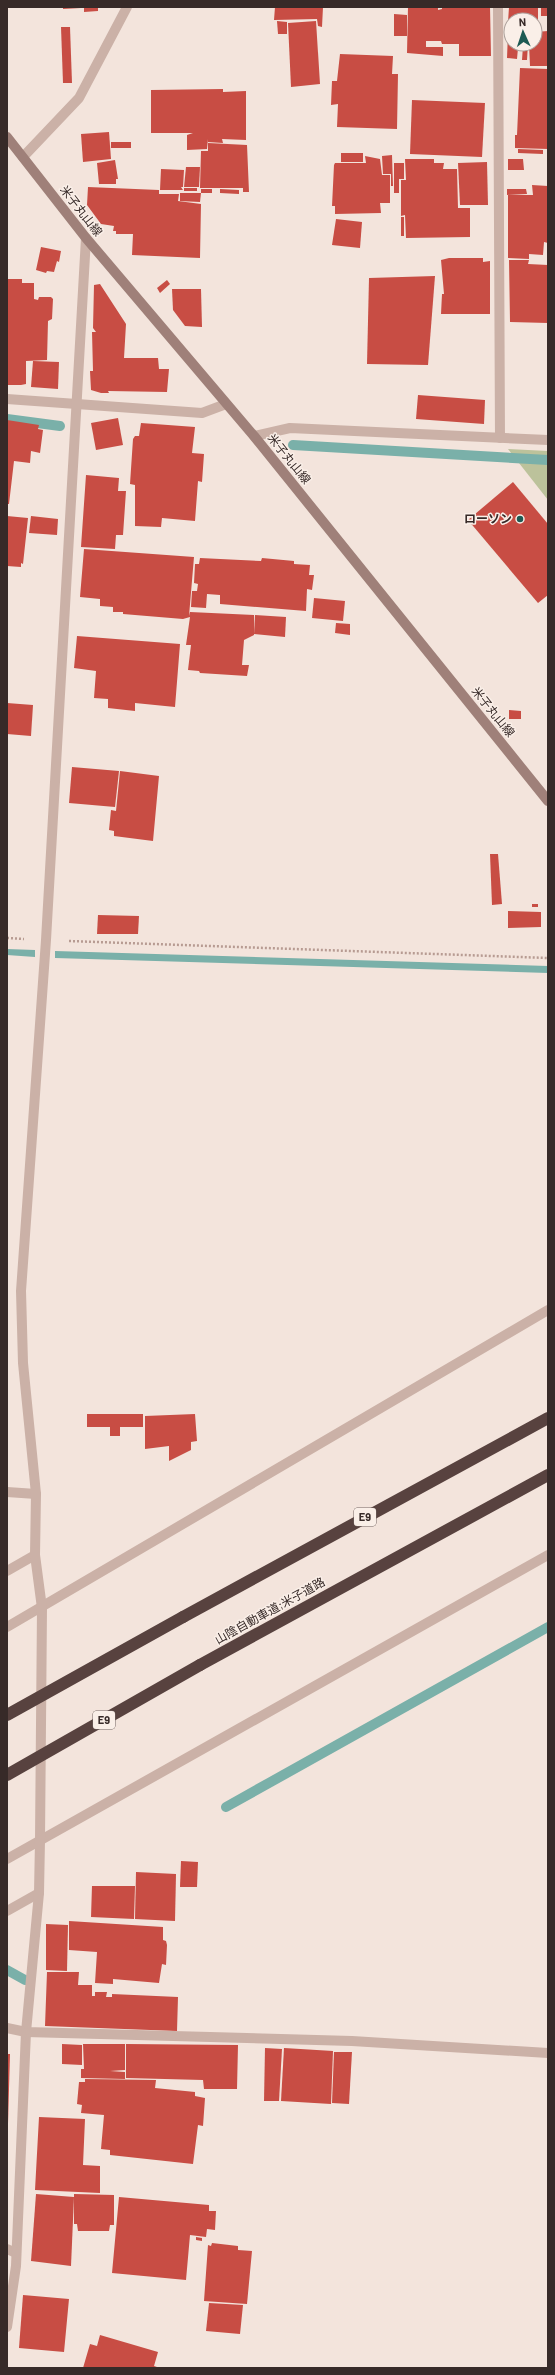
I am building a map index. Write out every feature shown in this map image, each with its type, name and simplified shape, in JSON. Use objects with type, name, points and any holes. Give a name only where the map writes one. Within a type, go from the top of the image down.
[{"type":"highway","name":"E9","points":[[7,1715],[183,1617],[548,1418]]},
{"type":"highway","name":"山陰自動車道;米子道路","points":[[7,1775],[200,1665],[548,1475]]},
{"type":"main road","name":"米子丸山線","points":[[7,137],[86,238],[254,436],[548,801]]},
{"type":"street","points":[[23,157],[79,98],[127,7]]},
{"type":"street","points":[[498,7],[500,438]]},
{"type":"street","points":[[7,2328],[26,2032],[39,1893],[40,1840],[42,1608],[35,1555],[36,1494],[23,1363],[22,1291],[46,940],[75,405],[86,238]]},
{"type":"street","points":[[7,399],[202,414],[226,404]]},
{"type":"street","points":[[254,436],[290,428],[548,440]]},
{"type":"street","points":[[7,1627],[42,1608],[548,1310]]},
{"type":"street","points":[[7,1492],[36,1494]]},
{"type":"street","points":[[7,1571],[35,1555]]},
{"type":"street","points":[[7,1859],[548,1555]]},
{"type":"street","points":[[7,1911],[39,1893]]},
{"type":"street","points":[[7,2028],[26,2032],[352,2042],[548,2053]]},
{"type":"path","points":[[7,938],[548,958]]},
{"type":"green space","points":[[508,449],[548,451],[548,500]]},
{"type":"water","points":[[7,949],[35,950],[35,957],[7,955]]},
{"type":"water","points":[[55,951],[548,966],[548,973],[55,958]]},
{"type":"building","points":[[63,7],[81,7],[81,8],[63,9]]},
{"type":"building","points":[[84,7],[98,7],[98,11],[84,12]]},
{"type":"building","points":[[275,7],[323,7],[322,27],[318,26],[317,19],[274,20]]},
{"type":"building","points":[[408,7],[438,7],[438,10],[442,9],[442,7],[490,7],[491,56],[459,56],[459,44],[442,44],[441,41],[426,41],[426,47],[443,47],[443,56],[407,53]]},
{"type":"building","points":[[509,7],[538,7],[538,12],[509,12]]},
{"type":"building","points":[[541,7],[548,7],[548,16],[543,16],[543,12],[541,12]]},
{"type":"building","points":[[394,14],[407,15],[407,36],[394,36]]},
{"type":"building","points":[[277,21],[287,22],[287,34],[278,34]]},
{"type":"building","points":[[316,21],[320,84],[291,87],[288,23]]},
{"type":"building","points":[[61,27],[70,27],[72,83],[63,83]]},
{"type":"building","points":[[543,31],[548,31],[548,66],[530,66],[529,52],[543,52]]},
{"type":"building","points":[[507,52],[518,52],[517,59],[507,58]]},
{"type":"building","points":[[523,52],[528,52],[527,60],[522,60]]},
{"type":"building","points":[[340,54],[393,56],[392,74],[398,74],[397,129],[337,127],[338,104],[331,105],[332,81],[337,81]]},
{"type":"building","points":[[520,68],[548,69],[548,149],[515,148]]},
{"type":"building","points":[[223,89],[223,92],[246,91],[246,140],[222,139],[223,143],[208,142],[208,139],[207,149],[187,150],[187,135],[193,133],[151,133],[151,90]]},
{"type":"building","points":[[412,100],[485,103],[482,157],[410,154]]},
{"type":"building","points":[[109,132],[111,159],[83,162],[81,134]]},
{"type":"building","points":[[111,142],[131,142],[131,148],[111,148]]},
{"type":"building","points":[[208,143],[247,145],[249,192],[243,192],[243,188],[200,188],[201,151],[208,151]]},
{"type":"building","points":[[518,149],[543,150],[543,154],[518,153]]},
{"type":"building","points":[[341,153],[363,153],[363,162],[341,162]]},
{"type":"building","points":[[392,155],[393,186],[391,186],[391,174],[383,174],[382,156]]},
{"type":"building","points":[[365,156],[380,159],[382,175],[390,175],[390,203],[380,203],[381,213],[335,214],[335,206],[332,206],[335,163],[366,163]]},
{"type":"building","points":[[405,159],[434,159],[434,163],[444,163],[443,169],[457,169],[458,208],[470,208],[470,237],[406,238],[405,215],[401,216],[401,180],[406,180]]},
{"type":"building","points":[[508,159],[523,159],[524,170],[508,170]]},
{"type":"building","points":[[115,160],[118,179],[116,179],[116,184],[99,184],[97,163]]},
{"type":"building","points":[[487,162],[488,205],[460,205],[458,163]]},
{"type":"building","points":[[394,163],[404,163],[404,179],[399,179],[399,193],[394,193]]},
{"type":"building","points":[[186,167],[200,167],[199,187],[184,187]]},
{"type":"building","points":[[161,169],[184,170],[183,187],[181,187],[183,190],[160,190]]},
{"type":"building","points":[[532,185],[548,186],[548,243],[544,242],[543,255],[529,254],[529,259],[508,258],[508,195],[533,195]]},
{"type":"building","points":[[88,187],[159,190],[159,194],[179,194],[178,201],[201,204],[200,258],[132,255],[133,234],[116,234],[116,231],[113,231],[114,226],[101,224],[87,205]]},
{"type":"building","points":[[184,188],[197,188],[197,191],[184,191]]},
{"type":"building","points":[[201,189],[212,189],[212,193],[201,193]]},
{"type":"building","points":[[220,189],[239,190],[239,194],[220,193]]},
{"type":"building","points":[[507,189],[526,189],[527,194],[507,195]]},
{"type":"building","points":[[180,193],[201,193],[200,202],[180,201]]},
{"type":"building","points":[[401,217],[404,217],[404,236],[401,236]]},
{"type":"building","points":[[336,219],[362,222],[360,248],[332,245]]},
{"type":"building","points":[[41,247],[61,251],[59,262],[57,261],[54,272],[47,271],[46,273],[36,270]]},
{"type":"building","points":[[449,258],[483,258],[483,262],[490,261],[490,314],[441,314],[442,294],[444,294],[441,260]]},
{"type":"building","points":[[509,260],[529,260],[528,264],[548,265],[548,323],[510,322]]},
{"type":"building","points":[[435,276],[428,365],[367,364],[369,278]]},
{"type":"building","points":[[7,279],[22,279],[22,283],[34,283],[34,299],[38,300],[39,297],[51,297],[53,299],[52,319],[48,321],[47,360],[26,361],[26,384],[21,385],[7,385]]},
{"type":"building","points":[[167,280],[170,284],[160,293],[157,288]]},
{"type":"building","points":[[100,284],[126,324],[124,358],[158,358],[159,369],[169,369],[167,392],[108,391],[109,393],[101,393],[91,390],[90,371],[93,371],[92,332],[96,332],[93,328],[94,285]]},
{"type":"building","points":[[172,289],[201,289],[202,327],[185,326],[173,310]]},
{"type":"building","points":[[33,361],[59,362],[58,389],[31,387]]},
{"type":"building","points":[[418,395],[485,400],[484,424],[416,419]]},
{"type":"building","points":[[118,418],[123,445],[96,450],[91,423]]},
{"type":"building","points":[[7,420],[39,425],[38,429],[43,430],[40,453],[31,451],[30,463],[14,461],[9,504],[7,504]]},
{"type":"building","points":[[141,423],[195,427],[192,453],[204,454],[202,482],[198,481],[195,521],[162,518],[161,527],[135,526],[135,485],[130,484],[133,439],[135,436],[139,436]]},
{"type":"building","points":[[86,475],[119,478],[118,491],[126,491],[123,535],[116,535],[115,549],[81,547]]},
{"type":"building","points":[[513,482],[548,524],[548,595],[538,603],[468,520]]},
{"type":"building","points":[[7,516],[28,518],[23,564],[21,563],[21,567],[7,566]]},
{"type":"building","points":[[31,516],[58,519],[57,535],[29,533]]},
{"type":"building","points":[[84,549],[194,557],[189,616],[190,612],[254,615],[254,635],[244,640],[242,665],[249,665],[247,676],[200,673],[199,671],[188,670],[191,645],[186,645],[190,617],[183,619],[123,614],[123,612],[113,612],[113,607],[100,606],[100,599],[80,597]]},
{"type":"building","points":[[200,558],[261,561],[262,558],[294,561],[294,564],[310,565],[309,575],[314,575],[312,590],[307,589],[306,611],[220,604],[220,595],[207,594],[206,608],[191,607],[192,591],[197,591],[198,584],[194,583],[195,564],[199,564]]},
{"type":"building","points":[[314,598],[345,601],[343,621],[312,618]]},
{"type":"building","points":[[255,615],[286,617],[285,637],[254,634]]},
{"type":"building","points":[[336,623],[350,624],[350,635],[335,633]]},
{"type":"building","points":[[77,636],[180,644],[175,707],[135,703],[135,711],[108,708],[108,699],[94,698],[96,671],[74,668]]},
{"type":"building","points":[[7,703],[33,705],[31,736],[7,734]]},
{"type":"building","points":[[509,710],[521,711],[521,719],[509,719]]},
{"type":"building","points":[[72,767],[119,771],[115,807],[69,803]]},
{"type":"building","points":[[120,771],[159,776],[153,841],[114,836],[114,831],[109,830],[111,810],[116,811]]},
{"type":"building","points":[[490,854],[498,854],[502,904],[492,905]]},
{"type":"building","points":[[532,904],[538,904],[538,907],[532,907]]},
{"type":"building","points":[[508,911],[541,912],[541,927],[508,928]]},
{"type":"building","points":[[98,915],[139,916],[138,934],[97,934]]},
{"type":"building","points":[[87,1414],[143,1414],[143,1427],[120,1427],[120,1436],[110,1436],[110,1427],[87,1427]]},
{"type":"building","points":[[195,1414],[197,1441],[191,1442],[191,1450],[169,1461],[169,1446],[145,1449],[145,1416]]},
{"type":"building","points":[[181,1861],[198,1862],[197,1887],[180,1887]]},
{"type":"building","points":[[136,1872],[176,1874],[175,1921],[135,1919]]},
{"type":"building","points":[[92,1886],[135,1886],[134,1919],[91,1917]]},
{"type":"building","points":[[69,1921],[163,1927],[163,1940],[166,1941],[167,1945],[166,1965],[162,1964],[159,1983],[113,1979],[113,1984],[95,1983],[97,1952],[69,1950]]},
{"type":"building","points":[[46,1924],[68,1925],[67,1971],[46,1970]]},
{"type":"building","points":[[47,1972],[79,1972],[78,1985],[92,1985],[92,1996],[95,1996],[95,1992],[107,1992],[106,1997],[112,1997],[112,1994],[178,1997],[177,2031],[45,2026]]},
{"type":"building","points":[[62,2044],[82,2045],[82,2065],[62,2064]]},
{"type":"building","points":[[83,2044],[125,2044],[125,2070],[110,2071],[125,2072],[125,2079],[81,2078],[81,2069],[84,2069]]},
{"type":"building","points":[[126,2044],[238,2045],[237,2089],[204,2089],[203,2080],[126,2078]]},
{"type":"building","points":[[265,2048],[282,2049],[279,2101],[264,2101]]},
{"type":"building","points":[[284,2048],[333,2051],[331,2104],[281,2101]]},
{"type":"building","points":[[334,2052],[352,2052],[349,2104],[332,2103]]},
{"type":"building","points":[[7,2054],[10,2054],[8,2124],[7,2124]]},
{"type":"building","points":[[85,2079],[156,2080],[155,2088],[195,2092],[195,2096],[205,2098],[203,2126],[198,2125],[193,2164],[110,2155],[110,2150],[101,2149],[104,2115],[81,2113],[82,2105],[77,2104],[79,2082],[85,2082]]},
{"type":"building","points":[[39,2117],[85,2119],[83,2165],[100,2166],[100,2193],[35,2190]]},
{"type":"building","points":[[36,2194],[74,2197],[71,2266],[31,2261]]},
{"type":"building","points":[[74,2194],[114,2195],[114,2225],[110,2225],[109,2231],[78,2231],[77,2224],[74,2224]]},
{"type":"building","points":[[119,2197],[209,2205],[209,2211],[216,2211],[215,2230],[207,2229],[206,2237],[190,2235],[186,2280],[112,2273]]},
{"type":"building","points":[[196,2237],[202,2238],[202,2241],[196,2240]]},
{"type":"building","points":[[212,2243],[238,2246],[238,2250],[252,2251],[247,2304],[204,2301],[208,2245],[211,2246]]},
{"type":"building","points":[[23,2295],[69,2299],[64,2352],[19,2348]]},
{"type":"building","points":[[209,2303],[243,2305],[240,2334],[206,2331]]},
{"type":"building","points":[[100,2335],[158,2352],[154,2366],[160,2368],[83,2368],[90,2344],[97,2346]]},
{"type":"waterway","points":[[7,419],[60,426]]},
{"type":"waterway","points":[[293,445],[548,460]]},
{"type":"waterway","points":[[226,1807],[548,1627]]},
{"type":"waterway","points":[[7,1970],[25,1980]]},
{"type":"place","name":"ローソン","points":[[520,519]]}]
